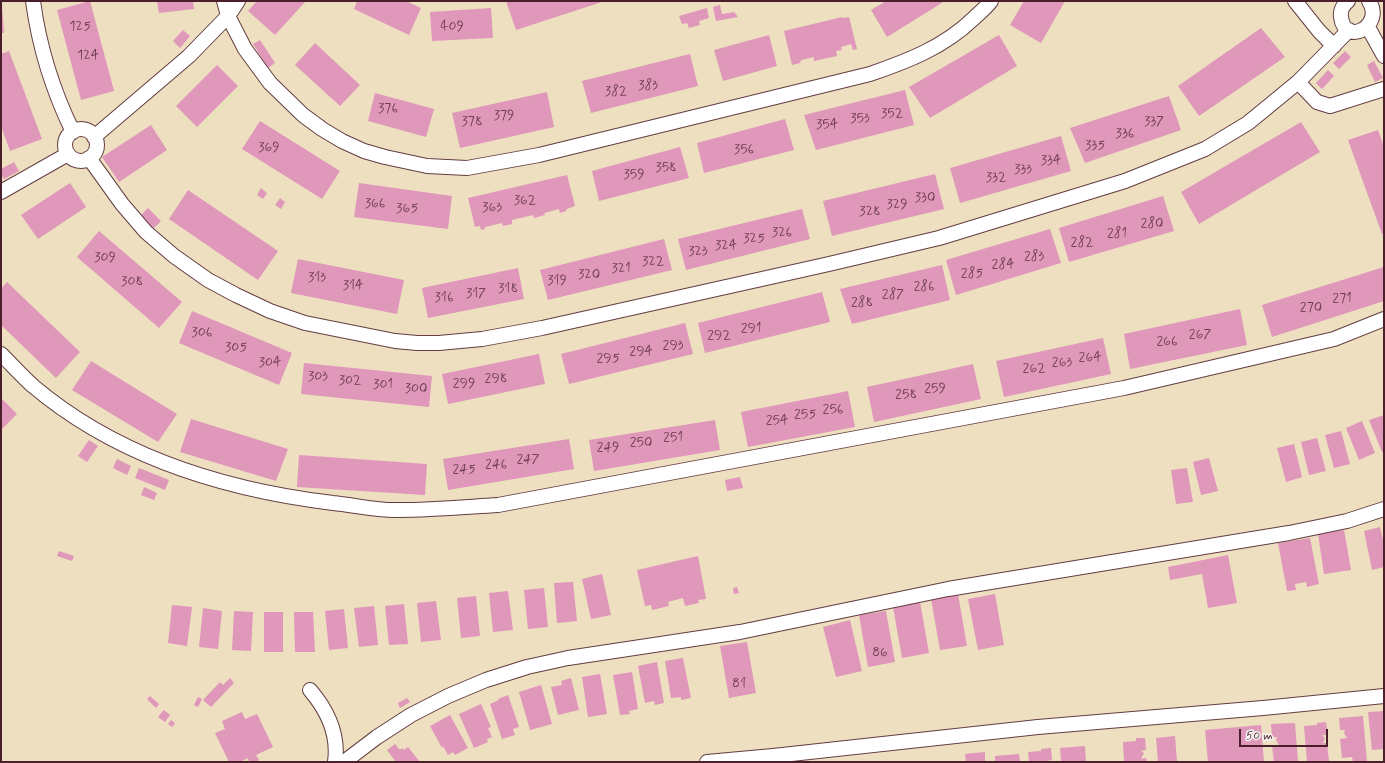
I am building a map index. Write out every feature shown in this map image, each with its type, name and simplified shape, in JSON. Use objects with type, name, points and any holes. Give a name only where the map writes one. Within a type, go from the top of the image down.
[{"type":"street","points":[[33,1],[41,43],[46,60],[56,92],[73,132]]},
{"type":"street","points":[[224,1],[228,16],[245,49],[270,83],[286,100],[322,129],[342,141],[364,151],[385,157],[427,166],[467,168],[539,155],[870,74],[901,64],[933,49],[960,31],[991,1]]},
{"type":"street","points":[[94,137],[189,56],[228,16],[238,1]]},
{"type":"street","points":[[1295,1],[1319,31],[1334,46]]},
{"type":"street","points":[[1346,1],[1342,7],[1341,20],[1344,26],[1349,30],[1360,33],[1369,29],[1373,25],[1376,15],[1375,10],[1369,1]]},
{"type":"street","points":[[1369,29],[1384,56]]},
{"type":"street","points":[[89,158],[122,204],[146,232],[174,256],[208,280],[270,311],[305,323],[350,333],[417,344],[482,339],[542,328],[939,238],[1080,196],[1162,168],[1205,150],[1248,123],[1298,82],[1349,30]]},
{"type":"street","points":[[1298,82],[1317,102],[1330,106],[1384,89]]},
{"type":"street","points":[[82,130],[91,133],[94,137],[96,146],[93,155],[89,158],[80,161],[68,154],[65,142],[73,132],[82,130]]},
{"type":"street","points":[[1,192],[68,154]]},
{"type":"street","points":[[1,354],[34,386],[73,416],[146,456],[187,472],[246,488],[305,500],[398,510],[498,505],[1124,388],[1334,339],[1384,319]]},
{"type":"street","points":[[344,762],[377,737],[411,715],[442,699],[486,680],[527,667],[568,658],[740,632],[948,589],[1289,533],[1347,521],[1384,509]]},
{"type":"street","points":[[310,690],[322,704],[330,720],[335,737],[335,762]]},
{"type":"street","points":[[707,762],[1038,726],[1263,708],[1384,696]]},
{"type":"building","points":[[90,1],[114,91],[81,100],[57,10]]},
{"type":"building","points":[[157,1],[193,1],[194,9],[159,13]]},
{"type":"building","points":[[257,1],[306,1],[275,35],[248,11]]},
{"type":"building","points":[[357,1],[406,1],[421,8],[409,35],[354,9]]},
{"type":"building","points":[[506,1],[605,1],[516,30]]},
{"type":"building","points":[[886,1],[945,1],[887,37],[871,10]]},
{"type":"building","points":[[1024,1],[1065,1],[1041,43],[1010,25]]},
{"type":"building","points":[[2,5],[4,33],[1,33]]},
{"type":"building","points":[[720,5],[722,14],[734,12],[738,17],[716,21],[713,7]]},
{"type":"building","points":[[491,8],[493,38],[432,41],[430,12]]},
{"type":"building","points":[[707,8],[709,18],[699,21],[700,25],[689,28],[687,23],[682,24],[679,16]]},
{"type":"building","points":[[842,17],[849,17],[857,49],[853,50],[851,44],[841,47],[842,50],[836,51],[837,56],[814,61],[814,57],[801,60],[800,63],[792,65],[784,31]]},
{"type":"building","points":[[1261,28],[1285,57],[1199,116],[1178,86]]},
{"type":"building","points":[[183,30],[190,36],[180,48],[173,41]]},
{"type":"building","points":[[769,35],[777,66],[723,81],[714,50]]},
{"type":"building","points":[[999,35],[1017,66],[930,118],[909,87]]},
{"type":"building","points":[[260,40],[275,63],[268,68],[253,44]]},
{"type":"building","points":[[315,43],[360,85],[340,106],[295,65]]},
{"type":"building","points":[[9,51],[42,139],[10,151],[1,126],[1,54]]},
{"type":"building","points":[[1345,51],[1351,57],[1339,69],[1333,63]]},
{"type":"building","points":[[690,54],[698,86],[591,113],[582,81]]},
{"type":"building","points":[[1374,61],[1383,78],[1375,82],[1367,65]]},
{"type":"building","points":[[217,65],[238,86],[197,127],[176,106]]},
{"type":"building","points":[[1328,70],[1334,76],[1322,89],[1316,83]]},
{"type":"building","points":[[905,90],[914,125],[816,150],[804,115]]},
{"type":"building","points":[[547,92],[554,127],[460,148],[452,113]]},
{"type":"building","points":[[375,93],[434,109],[426,137],[368,121]]},
{"type":"building","points":[[1169,96],[1181,130],[1085,163],[1070,128]]},
{"type":"building","points":[[785,119],[794,150],[704,173],[697,143]]},
{"type":"building","points":[[260,121],[340,171],[322,199],[242,149]]},
{"type":"building","points":[[1301,122],[1320,152],[1199,224],[1181,192]]},
{"type":"building","points":[[151,125],[167,150],[119,182],[102,157]]},
{"type":"building","points":[[1378,130],[1384,147],[1384,233],[1382,234],[1348,140]]},
{"type":"building","points":[[1061,136],[1071,171],[960,203],[950,168]]},
{"type":"building","points":[[680,147],[689,178],[599,201],[592,171]]},
{"type":"building","points":[[14,162],[19,171],[4,179],[1,174],[1,169]]},
{"type":"building","points":[[935,174],[944,209],[832,236],[823,201]]},
{"type":"building","points":[[567,175],[575,206],[560,213],[559,209],[544,213],[545,215],[534,218],[533,215],[512,220],[512,224],[503,226],[502,223],[485,227],[485,229],[481,230],[480,226],[475,227],[468,198]]},
{"type":"building","points":[[70,183],[86,207],[38,239],[21,215]]},
{"type":"building","points":[[359,183],[452,196],[448,229],[354,217]]},
{"type":"building","points":[[261,188],[267,193],[263,199],[257,195]]},
{"type":"building","points":[[188,190],[278,251],[258,280],[169,219]]},
{"type":"building","points":[[1163,196],[1174,231],[1069,262],[1059,228]]},
{"type":"building","points":[[280,198],[285,202],[281,209],[275,205]]},
{"type":"building","points":[[148,208],[161,221],[153,229],[140,216]]},
{"type":"building","points":[[802,209],[810,239],[686,270],[678,239]]},
{"type":"building","points":[[1050,229],[1061,263],[956,295],[946,260]]},
{"type":"building","points":[[99,231],[182,302],[159,328],[77,257]]},
{"type":"building","points":[[664,239],[672,270],[548,300],[540,270]]},
{"type":"building","points":[[298,259],[404,280],[397,314],[291,293]]},
{"type":"building","points":[[942,265],[950,300],[852,324],[840,289]]},
{"type":"building","points":[[1384,267],[1384,301],[1272,337],[1262,305]]},
{"type":"building","points":[[518,268],[524,299],[428,318],[422,288]]},
{"type":"building","points":[[7,282],[80,352],[56,378],[1,325],[1,289]]},
{"type":"building","points":[[822,292],[830,322],[705,353],[698,323]]},
{"type":"building","points":[[1240,309],[1247,345],[1130,369],[1124,334]]},
{"type":"building","points":[[192,311],[292,353],[279,385],[179,343]]},
{"type":"building","points":[[685,323],[693,354],[569,384],[561,354]]},
{"type":"building","points":[[1103,338],[1111,374],[1004,397],[996,361]]},
{"type":"building","points":[[539,354],[545,384],[448,404],[442,374]]},
{"type":"building","points":[[91,361],[177,414],[158,442],[72,390]]},
{"type":"building","points":[[304,363],[432,376],[429,407],[301,394]]},
{"type":"building","points":[[973,364],[981,399],[874,422],[867,387]]},
{"type":"building","points":[[848,391],[855,427],[748,447],[741,412]]},
{"type":"building","points":[[1,398],[17,414],[1,430]]},
{"type":"building","points":[[1384,415],[1384,452],[1382,452],[1369,420]]},
{"type":"building","points":[[191,419],[288,449],[276,481],[180,452]]},
{"type":"building","points":[[715,420],[720,450],[594,471],[589,440]]},
{"type":"building","points":[[1362,421],[1375,453],[1359,460],[1346,428]]},
{"type":"building","points":[[1341,431],[1350,464],[1334,468],[1325,435]]},
{"type":"building","points":[[1317,438],[1326,471],[1309,475],[1301,442]]},
{"type":"building","points":[[569,439],[574,469],[448,490],[443,459]]},
{"type":"building","points":[[89,440],[98,446],[87,462],[78,456]]},
{"type":"building","points":[[1294,444],[1302,477],[1286,482],[1277,448]]},
{"type":"building","points":[[299,455],[427,464],[425,495],[297,487]]},
{"type":"building","points":[[1209,458],[1218,491],[1201,495],[1193,462]]},
{"type":"building","points":[[117,459],[131,466],[127,475],[113,468]]},
{"type":"building","points":[[139,468],[169,480],[165,490],[135,478]]},
{"type":"building","points":[[1187,468],[1193,502],[1176,504],[1171,470]]},
{"type":"building","points":[[740,477],[743,488],[727,491],[725,480]]},
{"type":"building","points":[[144,487],[157,493],[154,500],[141,495]]},
{"type":"building","points":[[1380,527],[1384,545],[1384,567],[1372,570],[1364,531]]},
{"type":"building","points":[[1344,530],[1351,570],[1324,574],[1318,534]]},
{"type":"building","points":[[1310,538],[1319,584],[1307,587],[1306,582],[1295,584],[1296,590],[1287,591],[1278,543]]},
{"type":"building","points":[[59,551],[74,556],[72,561],[57,556]]},
{"type":"building","points":[[1228,555],[1237,603],[1208,608],[1202,574],[1170,580],[1168,567]]},
{"type":"building","points":[[698,556],[706,599],[698,600],[699,603],[685,606],[683,598],[668,602],[669,606],[652,610],[651,605],[645,606],[637,570]]},
{"type":"building","points":[[602,574],[611,615],[591,619],[582,579]]},
{"type":"building","points":[[573,582],[577,621],[557,623],[554,583]]},
{"type":"building","points":[[737,587],[739,593],[734,594],[733,588]]},
{"type":"building","points":[[544,588],[548,627],[528,629],[524,590]]},
{"type":"building","points":[[508,591],[513,630],[493,632],[489,593]]},
{"type":"building","points":[[958,594],[967,646],[940,650],[931,599]]},
{"type":"building","points":[[995,594],[1004,645],[978,650],[968,599]]},
{"type":"building","points":[[476,596],[480,636],[461,638],[457,598]]},
{"type":"building","points":[[436,601],[441,640],[421,642],[417,603]]},
{"type":"building","points":[[920,602],[929,653],[902,658],[893,607]]},
{"type":"building","points":[[404,604],[408,644],[389,645],[385,606]]},
{"type":"building","points":[[172,605],[192,607],[187,646],[168,643]]},
{"type":"building","points":[[374,606],[378,645],[359,647],[354,608]]},
{"type":"building","points":[[203,608],[222,611],[218,649],[199,647]]},
{"type":"building","points":[[344,609],[348,648],[329,650],[325,611]]},
{"type":"building","points":[[234,611],[253,612],[251,651],[232,650]]},
{"type":"building","points":[[886,611],[895,662],[868,667],[859,615]]},
{"type":"building","points":[[264,612],[283,612],[283,652],[264,652]]},
{"type":"building","points":[[294,612],[313,612],[315,652],[295,652]]},
{"type":"building","points":[[850,620],[862,671],[836,677],[823,627]]},
{"type":"building","points":[[747,642],[756,693],[729,698],[720,646]]},
{"type":"building","points":[[683,658],[691,698],[681,700],[681,697],[671,698],[665,661]]},
{"type":"building","points":[[657,662],[664,703],[655,705],[654,701],[645,703],[638,666]]},
{"type":"building","points":[[632,672],[638,709],[629,711],[630,714],[620,715],[613,675]]},
{"type":"building","points":[[600,674],[607,714],[588,717],[582,677]]},
{"type":"building","points":[[230,678],[234,683],[211,707],[203,700],[220,682],[223,685]]},
{"type":"building","points":[[571,678],[579,710],[558,715],[551,687],[562,685],[561,681]]},
{"type":"building","points":[[541,685],[552,724],[530,730],[519,692]]},
{"type":"building","points":[[508,695],[519,727],[513,729],[515,735],[502,739],[490,704]]},
{"type":"building","points":[[150,696],[159,704],[156,708],[147,699]]},
{"type":"building","points":[[198,697],[202,699],[198,707],[194,705]]},
{"type":"building","points":[[407,698],[410,702],[400,708],[398,703]]},
{"type":"building","points":[[481,704],[491,727],[488,728],[492,737],[487,739],[488,742],[474,748],[459,714]]},
{"type":"building","points":[[164,710],[170,715],[165,722],[158,717]]},
{"type":"building","points":[[1384,711],[1384,749],[1372,750],[1368,712]]},
{"type":"building","points":[[242,712],[245,719],[257,714],[273,747],[256,755],[259,760],[256,762],[249,762],[248,758],[240,762],[229,762],[215,733],[225,729],[222,721]]},
{"type":"building","points":[[450,715],[468,748],[455,755],[453,752],[448,755],[443,746],[442,748],[430,726]]},
{"type":"building","points":[[1363,716],[1367,762],[1353,762],[1352,757],[1342,758],[1340,739],[1347,738],[1344,733],[1345,730],[1340,730],[1339,718]]},
{"type":"building","points":[[171,720],[175,723],[172,727],[168,724]]},
{"type":"building","points":[[1326,722],[1328,735],[1322,735],[1325,738],[1323,743],[1327,743],[1329,761],[1307,762],[1304,726],[1317,725],[1317,723]]},
{"type":"building","points":[[1295,723],[1298,762],[1274,762],[1272,746],[1279,745],[1276,740],[1277,737],[1272,737],[1271,724]]},
{"type":"building","points":[[1261,725],[1264,762],[1208,762],[1205,730]]},
{"type":"building","points":[[1175,736],[1177,762],[1158,762],[1156,738]]},
{"type":"building","points":[[1136,738],[1145,738],[1146,750],[1141,751],[1144,753],[1141,759],[1146,758],[1147,762],[1124,762],[1123,742],[1136,741]]},
{"type":"building","points":[[395,744],[400,750],[402,748],[404,750],[408,747],[420,762],[396,762],[387,750]]},
{"type":"building","points":[[1085,746],[1086,762],[1061,761],[1060,748]]},
{"type":"building","points":[[1051,748],[1052,760],[1046,761],[1047,762],[1029,762],[1028,752],[1041,751],[1041,749]]},
{"type":"building","points":[[985,752],[985,762],[966,762],[965,754]]},
{"type":"building","points":[[1019,754],[1020,762],[995,762],[995,756]]}]
